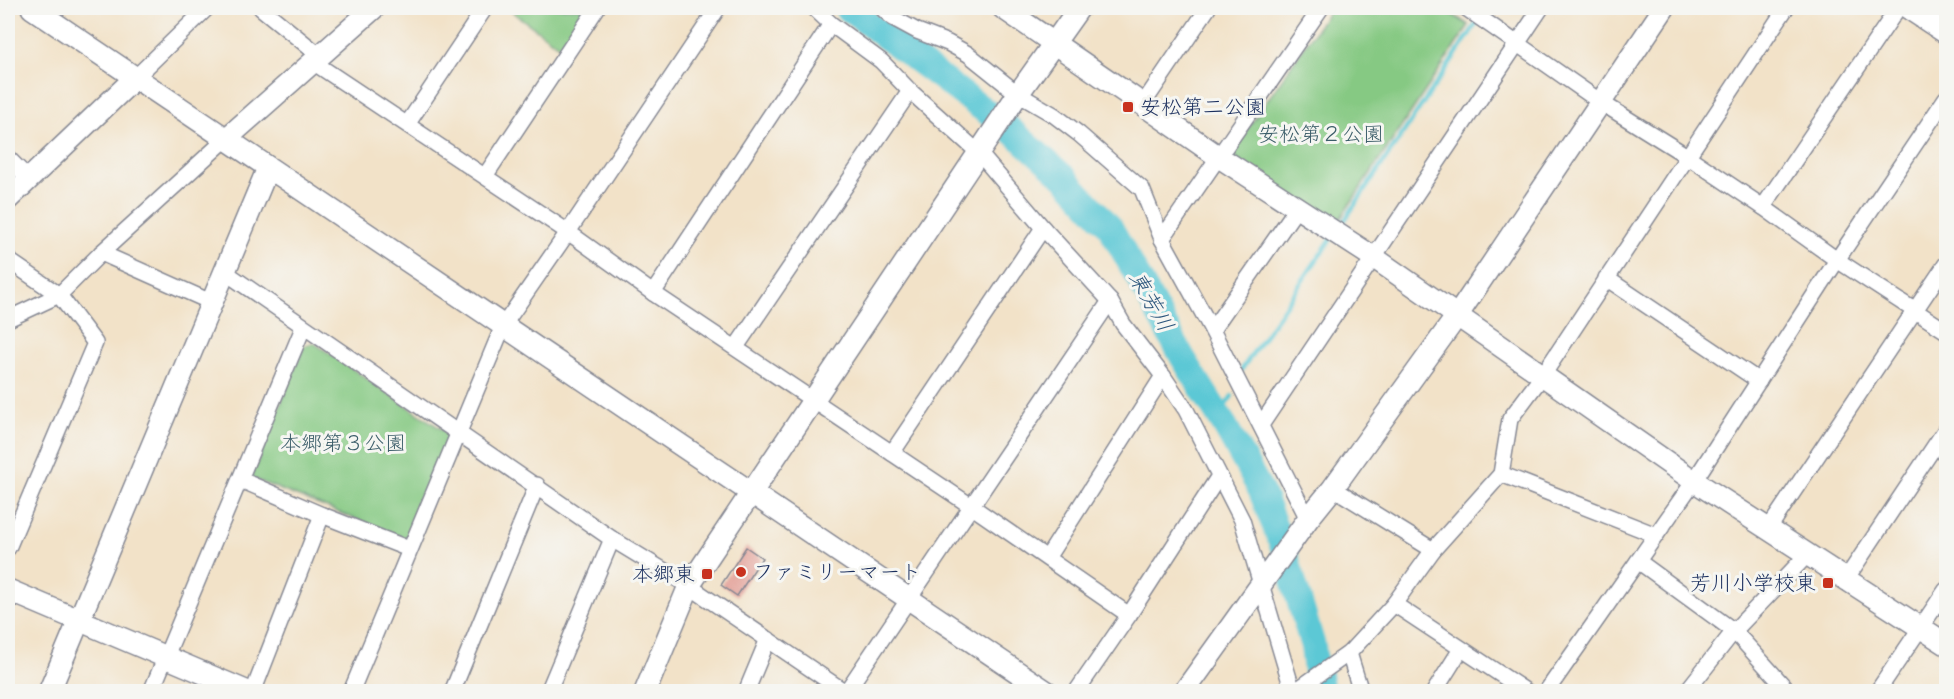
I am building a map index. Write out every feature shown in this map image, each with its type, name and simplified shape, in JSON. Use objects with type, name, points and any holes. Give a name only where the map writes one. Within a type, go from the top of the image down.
[{"type":"street","points":[[32,8],[1047,692]]},
{"type":"street","points":[[8,200],[207,8]]},
{"type":"street","points":[[261,8],[317,59],[408,123],[1129,615]]},
{"type":"street","points":[[8,333],[11,317],[58,295],[226,139],[374,8]]},
{"type":"street","points":[[408,123],[485,8]]},
{"type":"street","points":[[484,176],[597,8]]},
{"type":"street","points":[[351,692],[457,432],[503,326],[718,8]]},
{"type":"street","points":[[814,8],[831,24],[881,61],[910,91],[980,151],[1043,228],[1110,301],[1123,324],[1163,376],[1186,410],[1242,520],[1294,692],[1348,653],[1394,604],[1432,550],[1501,474],[1510,419],[1543,375],[1786,8]]},
{"type":"street","points":[[882,8],[893,18],[917,31],[948,43],[968,54],[1014,100],[1054,115],[1142,189],[1162,238],[1212,330],[1308,519]]},
{"type":"street","points":[[1003,8],[1219,157],[1373,257],[1694,481],[1947,644]]},
{"type":"street","points":[[645,692],[689,586],[1014,100],[1079,8]]},
{"type":"street","points":[[1143,104],[1208,8]]},
{"type":"street","points":[[1162,238],[1321,8]]},
{"type":"street","points":[[1261,425],[1541,8]]},
{"type":"street","points":[[1184,692],[1457,316],[1665,8]]},
{"type":"street","points":[[1763,207],[1898,8]]},
{"type":"street","points":[[1908,8],[1947,33]]},
{"type":"street","points":[[1475,14],[1602,103],[1687,156],[1837,260],[1947,331]]},
{"type":"street","points":[[653,292],[831,24]]},
{"type":"street","points":[[736,347],[910,91]]},
{"type":"street","points":[[1545,692],[1694,481],[1837,260],[1947,98]]},
{"type":"street","points":[[8,158],[29,179]]},
{"type":"street","points":[[49,692],[268,168]]},
{"type":"street","points":[[1212,330],[1297,208]]},
{"type":"street","points":[[892,453],[1043,228]]},
{"type":"street","points":[[101,253],[213,303]]},
{"type":"street","points":[[8,260],[58,295],[94,343],[8,548]]},
{"type":"street","points":[[1769,528],[1947,264]]},
{"type":"street","points":[[225,272],[303,328],[537,485],[612,539],[689,586],[845,692],[1110,301]]},
{"type":"street","points":[[1606,278],[1759,381]]},
{"type":"street","points":[[151,692],[303,328]]},
{"type":"street","points":[[1047,558],[1163,376]]},
{"type":"street","points":[[1846,579],[1947,429]]},
{"type":"street","points":[[1501,474],[1656,535]]},
{"type":"street","points":[[1076,692],[1219,476]]},
{"type":"street","points":[[240,480],[409,549]]},
{"type":"street","points":[[452,692],[537,485]]},
{"type":"street","points":[[1333,488],[1432,550]]},
{"type":"street","points":[[253,692],[322,515]]},
{"type":"street","points":[[548,692],[612,539]]},
{"type":"street","points":[[1686,692],[1734,631],[1808,554]]},
{"type":"street","points":[[1638,561],[1734,631],[1789,692]]},
{"type":"street","points":[[8,590],[78,621],[166,655],[248,692]]},
{"type":"street","points":[[1877,692],[1947,590]]},
{"type":"street","points":[[1394,604],[1527,692]]},
{"type":"street","points":[[746,692],[768,639]]},
{"type":"street","points":[[1434,692],[1461,649]]},
{"type":"street","points":[[1348,653],[1361,692]]},
{"type":"green space","points":[[507,8],[591,8],[563,49]]},
{"type":"green space","name":"安松第２公園","points":[[1331,8],[1442,8],[1469,25],[1338,222],[1328,222],[1234,159],[1233,150]]},
{"type":"green space","name":"本郷第３公園","points":[[314,343],[447,433],[450,443],[406,539],[251,478],[304,346]]},
{"type":"building","name":"ファミリーマート","points":[[746,547],[762,558],[737,596],[721,585]]},
{"type":"waterway","name":"東芳川","points":[[847,8],[1011,130],[1065,178],[1110,227],[1261,491],[1284,550],[1313,646],[1316,672],[1319,675],[1322,692]]},
{"type":"waterway","points":[[1340,227],[1487,8]]},
{"type":"waterway","points":[[1240,372],[1333,236]]},
{"type":"waterway","points":[[1219,415],[1232,396]]},
{"type":"place","name":"安松第二公園","points":[[1128,107]]},
{"type":"place","name":"ファミリーマート","points":[[741,572]]},
{"type":"place","name":"本郷東","points":[[707,574]]},
{"type":"place","name":"芳川小学校東","points":[[1828,583]]}]
